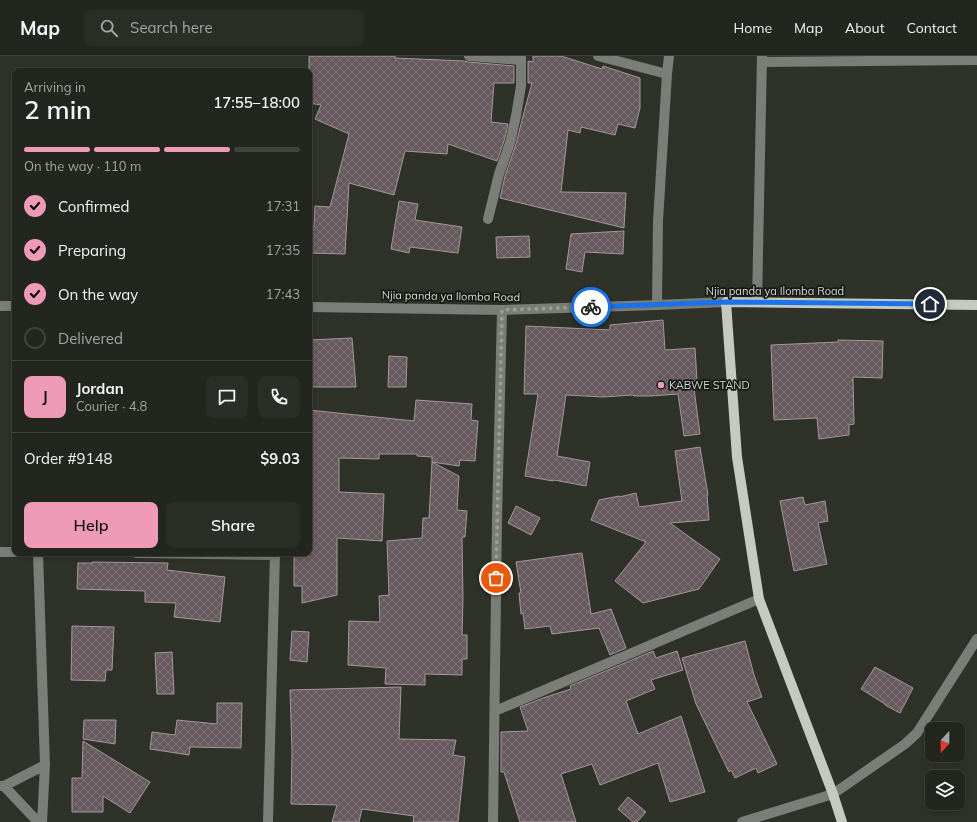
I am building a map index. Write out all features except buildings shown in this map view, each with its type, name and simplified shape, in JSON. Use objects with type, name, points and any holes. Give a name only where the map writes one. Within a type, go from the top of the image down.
[{"type":"main road","name":"Njia panda ya Ilomba Road","points":[[726,302],[977,305]]},
{"type":"main road","points":[[726,302],[737,457],[759,599],[833,794],[842,822]]},
{"type":"street","points":[[469,56],[521,58],[521,86],[510,143],[499,174],[488,219]]},
{"type":"street","points":[[598,56],[667,74]]},
{"type":"street","points":[[657,305],[658,221],[669,56]]},
{"type":"street","points":[[757,302],[762,59],[977,60]]},
{"type":"street","name":"Njia panda ya Ilomba Road","points":[[312,307],[502,310],[726,302]]},
{"type":"street","points":[[0,306],[12,306]]},
{"type":"street","points":[[493,822],[497,519],[502,310]]},
{"type":"street","points":[[0,552],[12,552]]},
{"type":"street","points":[[38,556],[45,765],[42,822]]},
{"type":"street","points":[[268,822],[275,556]]},
{"type":"street","points":[[495,711],[759,599]]},
{"type":"street","points":[[742,822],[833,794],[905,744],[917,733],[977,639]]},
{"type":"street","points":[[38,822],[2,786],[45,765]]},
{"type":"way so far","points":[[496,578],[502,310],[591,307]]},
{"type":"place","name":"KABWE STAND","points":[[661,385]]},
{"type":"route","points":[[591,307],[726,302],[930,304]]}]
